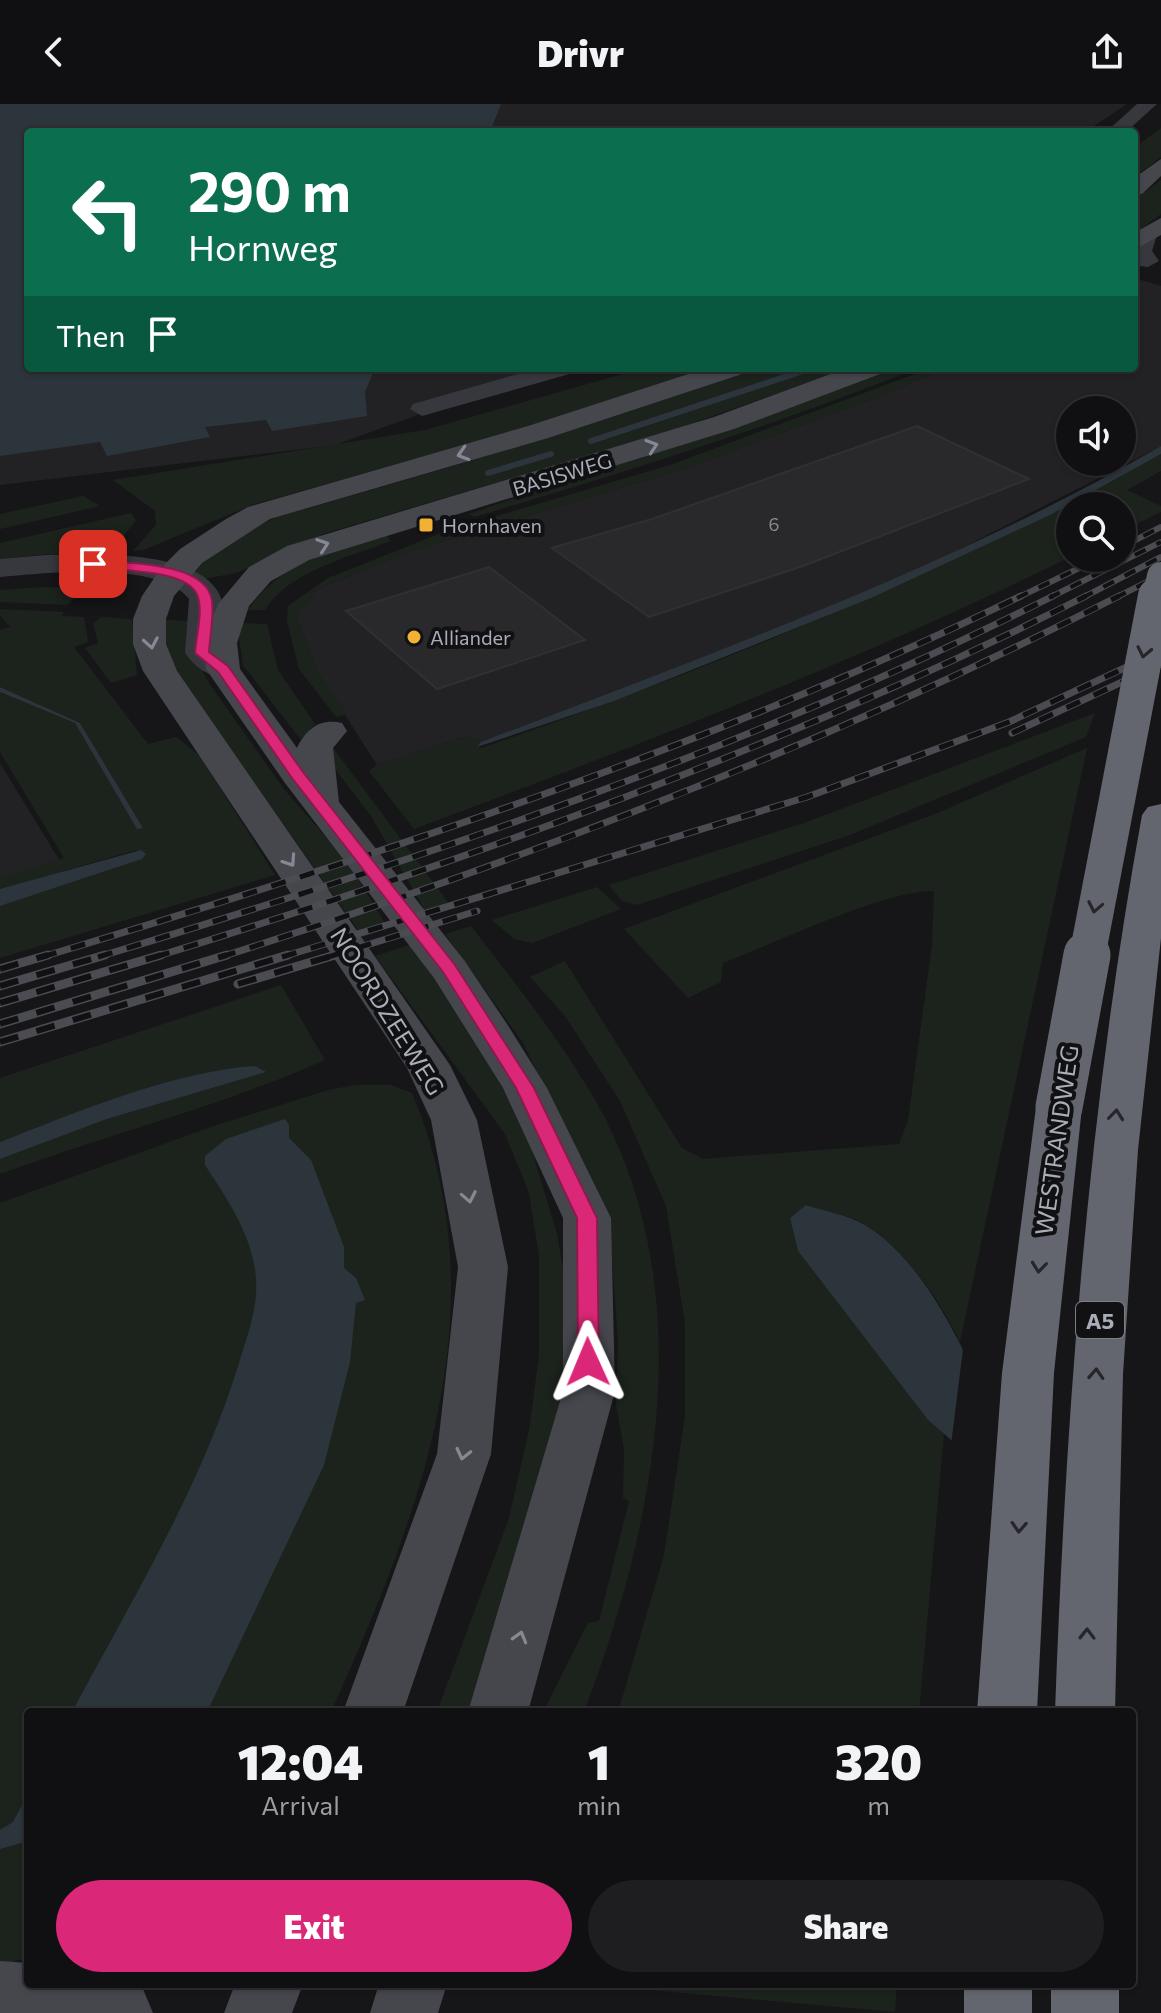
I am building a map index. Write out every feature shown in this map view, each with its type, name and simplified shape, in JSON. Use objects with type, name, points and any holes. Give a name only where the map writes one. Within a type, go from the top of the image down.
[{"type":"highway","name":"WESTRANDWEG","points":[[1007,1708],[1028,1373],[1059,1107],[1139,675],[1161,576]]},
{"type":"highway","name":"A5","points":[[1085,1708],[1096,1370],[1115,1119],[1140,929],[1161,815]]},
{"type":"highway","points":[[998,1988],[998,2013]]},
{"type":"highway","points":[[1085,1988],[1085,2013]]},
{"type":"main road","points":[[1138,185],[1161,165]]},
{"type":"main road","name":"BASISWEG","points":[[178,581],[203,545],[259,513],[538,432],[721,372]]},
{"type":"main road","name":"BASISWEG","points":[[254,579],[298,553],[324,544],[724,423],[860,372]]},
{"type":"main road","points":[[254,579],[234,604],[223,628],[223,669],[320,803],[449,969],[525,1088],[587,1218],[589,1391],[499,1708]]},
{"type":"main road","name":"NOORDZEEWEG","points":[[178,581],[150,611],[148,633],[155,662],[428,1065],[454,1120],[483,1267],[464,1454],[374,1708]]},
{"type":"main road","points":[[320,803],[315,746],[329,731]]},
{"type":"main road","points":[[258,2013],[267,1988]]},
{"type":"main road","points":[[404,2013],[412,1988]]},
{"type":"main road","points":[[0,1995],[101,1999]]},
{"type":"street","points":[[1120,128],[1148,104]]},
{"type":"street","points":[[422,409],[551,372]]},
{"type":"street","points":[[123,566],[203,545]]},
{"type":"street","points":[[0,568],[47,563],[123,566],[178,581],[205,598],[202,653],[223,669]]},
{"type":"street","points":[[0,582],[58,578],[254,579]]},
{"type":"shaded area","points":[[0,104],[501,104],[492,128],[24,128],[24,372],[373,372],[365,392],[367,416],[272,431],[266,420],[205,427],[210,437],[107,456],[100,442],[0,456]]},
{"type":"shaded area","points":[[479,104],[1127,104],[1091,128],[466,128]]},
{"type":"shaded area","points":[[1161,128],[1161,157],[1138,174],[1138,145]]},
{"type":"shaded area","points":[[1161,180],[1161,214],[1138,231],[1138,197]]},
{"type":"shaded area","points":[[1138,281],[1161,286],[1161,446],[1136,459],[1136,396],[1056,396],[1056,476],[1103,476],[1071,492],[1056,492],[1056,500],[931,564],[774,630],[481,742],[467,736],[377,765],[317,671],[297,618],[309,597],[318,589],[411,551],[686,468],[889,393],[936,372],[1138,372]]},
{"type":"shaded area","points":[[316,372],[535,372],[335,445],[0,485],[0,397]]},
{"type":"shaded area","points":[[630,372],[701,372],[545,422],[255,504],[143,550],[133,551],[156,525],[155,511],[113,480],[425,430]]},
{"type":"shaded area","points":[[741,372],[838,372],[673,430],[323,534],[236,573],[203,579],[193,575],[197,566],[259,525],[278,517],[454,466]]},
{"type":"shaded area","points":[[877,372],[908,372],[698,448],[474,517],[469,514]]},
{"type":"shaded area","points":[[920,372],[936,372],[889,393],[686,468],[411,551],[318,589],[297,618],[317,671],[348,715],[336,717],[299,669],[287,621],[288,606],[328,578],[446,531],[670,465]]},
{"type":"shaded area","points":[[1161,446],[1161,454],[1136,468],[1136,460]]},
{"type":"shaded area","points":[[1161,454],[1161,471],[1127,490],[1131,492],[1090,492],[1120,476],[1136,476],[1136,467]]},
{"type":"shaded area","points":[[1107,476],[1121,476],[1092,492],[1080,491]]},
{"type":"shaded area","points":[[1136,494],[1161,506],[1161,512],[1136,524]]},
{"type":"shaded area","points":[[83,496],[100,506],[0,529],[0,514]]},
{"type":"shaded area","points":[[1056,503],[1056,512],[1050,515],[871,598],[614,701],[477,747],[481,742],[827,607]]},
{"type":"shaded area","points":[[1056,509],[1056,564],[909,632],[745,701],[414,829],[369,771],[377,765],[467,736],[481,742],[478,747],[481,748],[655,685],[827,616]]},
{"type":"shaded area","points":[[131,513],[136,520],[109,555],[49,554],[0,559],[0,543]]},
{"type":"shaded area","points":[[387,535],[391,541],[304,576],[275,597],[265,610],[248,610],[261,593],[292,569],[328,552]]},
{"type":"shaded area","points":[[81,588],[68,605],[0,602],[0,590]]},
{"type":"shaded area","points":[[0,609],[64,612],[62,616],[84,617],[88,642],[74,647],[148,744],[176,737],[200,756],[275,875],[0,958],[0,906],[142,859],[137,850],[0,889],[0,878],[64,858],[0,752],[0,692],[75,723],[137,828],[143,828],[80,723],[0,687],[0,630],[10,627],[0,616]]},
{"type":"shaded area","points":[[101,617],[132,619],[137,675],[111,683],[85,648],[98,643],[93,624]]},
{"type":"shaded area","points":[[166,620],[196,621],[196,660],[209,683],[284,789],[349,864],[388,928],[363,937],[174,669],[165,639]]},
{"type":"shaded area","points":[[242,623],[267,624],[278,670],[315,724],[301,740],[243,665],[239,637]]},
{"type":"shaded area","points":[[0,687],[80,723],[143,828],[137,829],[75,723],[0,692]]},
{"type":"shaded area","points":[[1095,713],[1086,737],[850,835],[637,905],[622,901],[609,885],[807,822]]},
{"type":"shaded area","points":[[331,745],[450,905],[427,914],[371,816],[328,760]]},
{"type":"shaded area","points":[[1087,748],[960,1342],[920,1277],[880,1235],[852,1218],[806,1205],[790,1218],[798,1251],[928,1420],[944,1434],[919,1708],[619,1708],[664,1555],[685,1416],[685,1323],[666,1206],[620,1101],[565,1016],[530,977],[565,961],[682,1148],[703,1159],[899,1144],[908,1120],[932,945],[934,891],[913,893],[860,908],[723,963],[721,982],[688,998],[624,929],[935,814]]},
{"type":"shaded area","points":[[0,763],[66,871],[0,892]]},
{"type":"shaded area","points":[[141,850],[146,854],[142,859],[0,906],[0,889]]},
{"type":"shaded area","points":[[597,887],[621,909],[532,943],[514,939],[492,920]]},
{"type":"shaded area","points":[[471,926],[580,1075],[628,1171],[649,1247],[658,1325],[657,1404],[648,1483],[632,1562],[585,1708],[545,1708],[588,1623],[599,1621],[629,1501],[623,1498],[624,1449],[616,1404],[618,1342],[612,1257],[585,1170],[523,1043],[445,934]]},
{"type":"shaded area","points":[[413,944],[503,1088],[527,1134],[557,1234],[567,1291],[565,1410],[475,1708],[438,1708],[509,1518],[529,1430],[539,1356],[539,1256],[529,1193],[505,1134],[375,956]]},
{"type":"shaded area","points":[[281,985],[325,1060],[245,1092],[0,1174],[0,1159],[107,1119],[265,1072],[248,1068],[180,1081],[94,1107],[0,1142],[0,1078]]},
{"type":"shaded area","points":[[255,1066],[266,1072],[107,1119],[0,1159],[0,1142],[92,1107],[192,1076]]},
{"type":"shaded area","points":[[355,1085],[391,1085],[412,1093],[438,1173],[450,1252],[449,1331],[439,1408],[419,1486],[394,1562],[333,1708],[24,1708],[24,1960],[16,1960],[11,1966],[0,1965],[0,1203],[211,1127],[328,1090]]},
{"type":"shaded area","points":[[285,1119],[289,1125],[289,1138],[311,1160],[344,1247],[344,1268],[356,1278],[365,1300],[356,1303],[350,1362],[324,1465],[209,1708],[74,1708],[186,1498],[223,1409],[251,1322],[256,1280],[250,1249],[238,1220],[205,1165],[205,1156],[226,1139]]},
{"type":"shaded area","points":[[806,1205],[865,1225],[886,1240],[905,1259],[938,1304],[988,1402],[965,1452],[928,1420],[798,1251],[790,1218]]},
{"type":"shaded area","points":[[24,1801],[24,1842],[0,1849],[0,1830],[13,1822]]},
{"type":"shaded area","points":[[628,1988],[897,1988],[895,2012]]},
{"type":"pier","points":[[964,1341],[992,1402],[965,1456],[951,1445]]},
{"type":"pier","points":[[1136,1927],[1161,1929],[1161,1955],[1136,1952]]},
{"type":"building","points":[[917,426],[1029,479],[803,566],[649,617],[552,548],[652,519]]},
{"type":"building","points":[[489,567],[585,640],[437,689],[346,611]]},
{"type":"waterway","points":[[591,441],[800,372]]},
{"type":"waterway","points":[[488,473],[551,454]]},
{"type":"railway","points":[[1136,540],[1161,527]]},
{"type":"railway","points":[[1053,596],[1161,542]]},
{"type":"railway","points":[[1083,597],[1161,557]]},
{"type":"railway","points":[[1017,598],[1071,572]]},
{"type":"railway","points":[[1119,596],[1161,575]]},
{"type":"railway","points":[[42,957],[291,880],[539,796],[783,702],[1021,596]]},
{"type":"railway","points":[[98,957],[342,881],[584,797],[822,703],[1053,596]]},
{"type":"railway","points":[[1049,598],[1053,596]]},
{"type":"railway","points":[[221,957],[451,880],[677,795],[900,701],[1119,596]]},
{"type":"railway","points":[[1115,598],[1119,596]]},
{"type":"railway","points":[[155,957],[392,880],[628,796],[860,702],[1083,597]]},
{"type":"railway","points":[[282,957],[807,797],[1009,722],[1161,651]]},
{"type":"railway","points":[[1012,733],[1161,664]]},
{"type":"railway","points":[[328,957],[477,911]]},
{"type":"railway","points":[[0,969],[48,955]]},
{"type":"railway","points":[[0,986],[105,955]]},
{"type":"railway","points":[[0,1003],[161,955]]},
{"type":"railway","points":[[0,1024],[227,955]]},
{"type":"railway","points":[[0,1042],[288,955]]},
{"type":"railway","points":[[238,984],[335,955]]},
{"type":"place","name":"Hornhaven","points":[[426,525]]},
{"type":"place","name":"Alliander","points":[[414,637]]},
{"type":"route","points":[[93,564],[173,572],[198,585],[205,598],[206,613],[201,627],[202,653],[223,669],[298,775],[449,969],[492,1034],[525,1088],[587,1218],[588,1362]]}]
